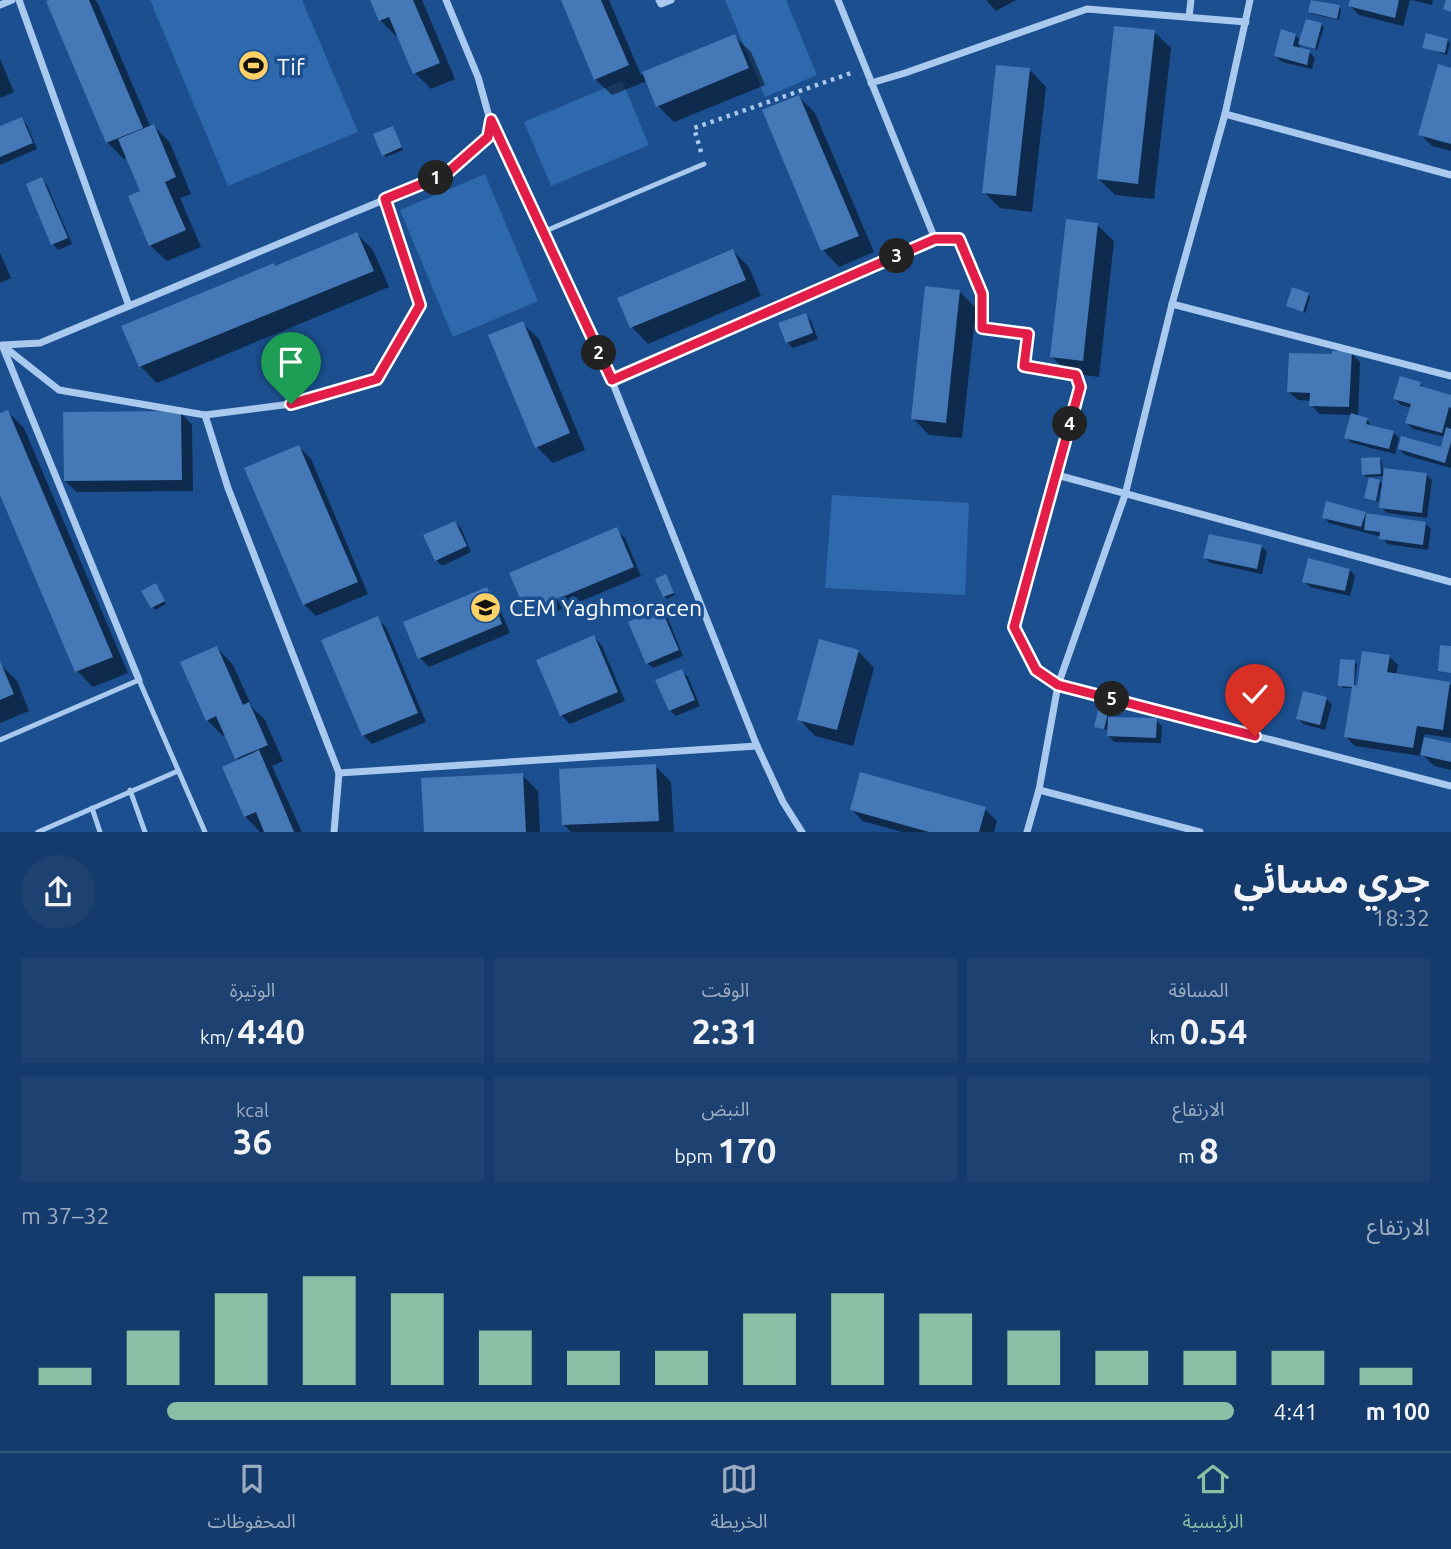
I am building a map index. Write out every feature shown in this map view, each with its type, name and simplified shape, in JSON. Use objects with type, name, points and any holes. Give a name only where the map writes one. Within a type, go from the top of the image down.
[{"type":"street","points":[[0,5],[12,0]]},
{"type":"street","points":[[19,0],[129,306]]},
{"type":"street","points":[[446,0],[478,77],[491,120],[612,380],[757,746],[783,802],[802,831]]},
{"type":"street","points":[[659,0],[661,4],[671,0]]},
{"type":"street","points":[[612,380],[935,239],[838,0]]},
{"type":"street","points":[[1189,17],[1191,0]]},
{"type":"street","points":[[1027,831],[1039,789],[1058,685],[1125,495],[1172,304],[1225,114],[1250,0]]},
{"type":"street","points":[[871,83],[905,74],[1087,9],[1246,22]]},
{"type":"street","points":[[1225,114],[1451,176]]},
{"type":"street","points":[[1,345],[40,343],[446,174],[488,137],[491,120]]},
{"type":"street","points":[[1,345],[59,390],[205,415],[291,404],[377,379],[420,305],[385,199]]},
{"type":"street","points":[[1172,304],[1451,376]]},
{"type":"street","points":[[1,345],[139,680]]},
{"type":"street","points":[[1080,387],[1014,627],[1036,670],[1058,685],[1451,786]]},
{"type":"street","points":[[205,415],[228,488],[339,773],[334,831]]},
{"type":"street","points":[[1057,475],[1451,582]]},
{"type":"street","points":[[339,773],[757,746]]},
{"type":"street","points":[[1039,789],[1199,831]]},
{"type":"lane","points":[[543,232],[704,164]]},
{"type":"lane","points":[[0,740],[139,680],[205,831]]},
{"type":"lane","points":[[41,831],[178,771]]},
{"type":"lane","points":[[130,790],[145,831]]},
{"type":"lane","points":[[92,808],[100,831]]},
{"type":"path","points":[[704,164],[694,128],[865,68]]},
{"type":"path","points":[[935,239],[959,239],[982,294],[982,328],[1028,334],[1024,366],[1076,375],[1080,387]]},
{"type":"shaded area","name":"Tif","points":[[150,0],[302,0],[358,132],[228,186]]},
{"type":"shaded area","points":[[725,0],[786,0],[817,75],[765,97]]},
{"type":"shaded area","points":[[622,81],[649,145],[551,186],[524,122]]},
{"type":"shaded area","points":[[485,174],[538,301],[453,337],[400,210]]},
{"type":"shaded area","points":[[832,495],[969,503],[965,595],[825,588]]},
{"type":"building","points":[[89,0],[143,128],[106,143],[46,1]]},
{"type":"building","points":[[370,0],[413,0],[440,63],[413,74],[389,17],[379,21]]},
{"type":"building","points":[[561,0],[601,0],[629,65],[594,80]]},
{"type":"building","points":[[1311,0],[1340,5],[1337,19],[1308,12]]},
{"type":"building","points":[[1350,0],[1399,0],[1395,18],[1348,6]]},
{"type":"building","points":[[1446,0],[1451,0],[1451,12],[1443,9]]},
{"type":"building","points":[[1306,19],[1322,23],[1315,49],[1298,44]]},
{"type":"building","points":[[1114,26],[1155,30],[1138,184],[1097,179]]},
{"type":"building","points":[[1281,29],[1296,34],[1293,46],[1310,50],[1307,65],[1274,56]]},
{"type":"building","points":[[1426,33],[1448,39],[1445,53],[1422,48]]},
{"type":"building","points":[[735,34],[749,68],[656,107],[642,72]]},
{"type":"building","points":[[1438,64],[1451,68],[1451,144],[1418,135]]},
{"type":"building","points":[[996,65],[1030,68],[1016,196],[982,193]]},
{"type":"building","points":[[799,95],[859,236],[821,251],[762,110]]},
{"type":"building","points":[[22,117],[33,143],[0,157],[0,126]]},
{"type":"building","points":[[154,124],[176,177],[165,182],[186,230],[149,246],[128,196],[140,191],[118,139]]},
{"type":"building","points":[[393,126],[402,147],[382,156],[373,134]]},
{"type":"building","points":[[42,177],[68,238],[51,245],[26,184]]},
{"type":"building","points":[[1066,219],[1098,223],[1083,361],[1050,357]]},
{"type":"building","points":[[357,232],[374,271],[139,367],[121,326]]},
{"type":"building","points":[[733,249],[746,280],[630,328],[617,298]]},
{"type":"building","points":[[925,286],[960,290],[946,423],[911,419]]},
{"type":"building","points":[[1292,287],[1309,293],[1303,312],[1286,306]]},
{"type":"building","points":[[806,313],[813,333],[786,343],[778,323]]},
{"type":"building","points":[[523,321],[570,433],[535,448],[488,335]]},
{"type":"building","points":[[1332,351],[1352,351],[1349,407],[1309,406],[1310,393],[1287,392],[1289,353],[1332,354]]},
{"type":"building","points":[[1400,376],[1421,382],[1420,386],[1451,395],[1451,408],[1449,407],[1442,433],[1405,423],[1411,404],[1393,399]]},
{"type":"building","points":[[8,410],[113,657],[75,672],[0,495],[0,413]]},
{"type":"building","points":[[181,411],[182,480],[64,481],[63,412]]},
{"type":"building","points":[[1351,413],[1368,418],[1366,424],[1394,431],[1389,449],[1344,438]]},
{"type":"building","points":[[1446,427],[1451,429],[1451,442],[1445,463],[1398,449],[1401,436],[1441,447]]},
{"type":"building","points":[[299,445],[358,582],[303,605],[244,468]]},
{"type":"building","points":[[1380,457],[1381,474],[1362,475],[1361,458]]},
{"type":"building","points":[[1384,468],[1427,473],[1422,513],[1379,508]]},
{"type":"building","points":[[1369,477],[1380,480],[1376,501],[1364,498]]},
{"type":"building","points":[[1326,501],[1366,512],[1361,527],[1322,518]]},
{"type":"building","points":[[1366,513],[1426,522],[1423,545],[1379,539],[1380,532],[1364,530]]},
{"type":"building","points":[[455,521],[467,546],[435,561],[423,535]]},
{"type":"building","points":[[617,527],[634,567],[526,612],[509,573]]},
{"type":"building","points":[[1209,534],[1262,545],[1257,569],[1203,558]]},
{"type":"building","points":[[1308,558],[1350,569],[1345,591],[1302,582]]},
{"type":"building","points":[[666,574],[674,593],[663,597],[655,579]]},
{"type":"building","points":[[156,583],[165,601],[151,608],[141,591]]},
{"type":"building","points":[[487,587],[502,624],[418,659],[403,622]]},
{"type":"building","points":[[661,608],[679,650],[646,664],[628,622]]},
{"type":"building","points":[[378,616],[418,713],[362,736],[321,640]]},
{"type":"building","points":[[594,635],[618,692],[560,716],[536,660]]},
{"type":"building","points":[[819,639],[859,650],[837,730],[797,720]]},
{"type":"building","points":[[1440,645],[1451,646],[1451,673],[1438,671]]},
{"type":"building","points":[[217,646],[243,705],[249,702],[268,745],[235,759],[216,716],[206,721],[180,662]]},
{"type":"building","points":[[1362,651],[1390,655],[1387,672],[1450,682],[1443,730],[1417,726],[1413,748],[1344,737],[1352,687],[1338,686],[1340,659],[1355,660],[1354,685],[1357,686]]},
{"type":"building","points":[[0,661],[14,694],[0,700]]},
{"type":"building","points":[[682,669],[695,700],[669,711],[655,680]]},
{"type":"building","points":[[1303,691],[1327,697],[1320,725],[1296,719]]},
{"type":"building","points":[[1098,710],[1108,713],[1104,729],[1094,727]]},
{"type":"building","points":[[1108,717],[1157,718],[1156,738],[1107,736]]},
{"type":"building","points":[[1424,737],[1451,743],[1451,762],[1420,755]]},
{"type":"building","points":[[259,750],[294,832],[264,832],[256,812],[244,817],[222,767]]},
{"type":"building","points":[[656,764],[659,821],[562,825],[559,769]]},
{"type":"building","points":[[860,772],[986,807],[979,832],[929,832],[850,810]]},
{"type":"building","points":[[523,773],[526,832],[424,832],[421,778]]},
{"type":"place","name":"Tif","points":[[254,66]]},
{"type":"place","name":"CEM Yaghmoracen","points":[[486,607]]},
{"type":"route","points":[[291,404],[377,379],[420,305],[385,199],[446,174],[488,137],[491,120],[612,380],[935,239],[959,239],[982,294],[982,328],[1028,334],[1024,366],[1076,375],[1080,387],[1014,627],[1036,670],[1058,685],[1255,736]]}]
